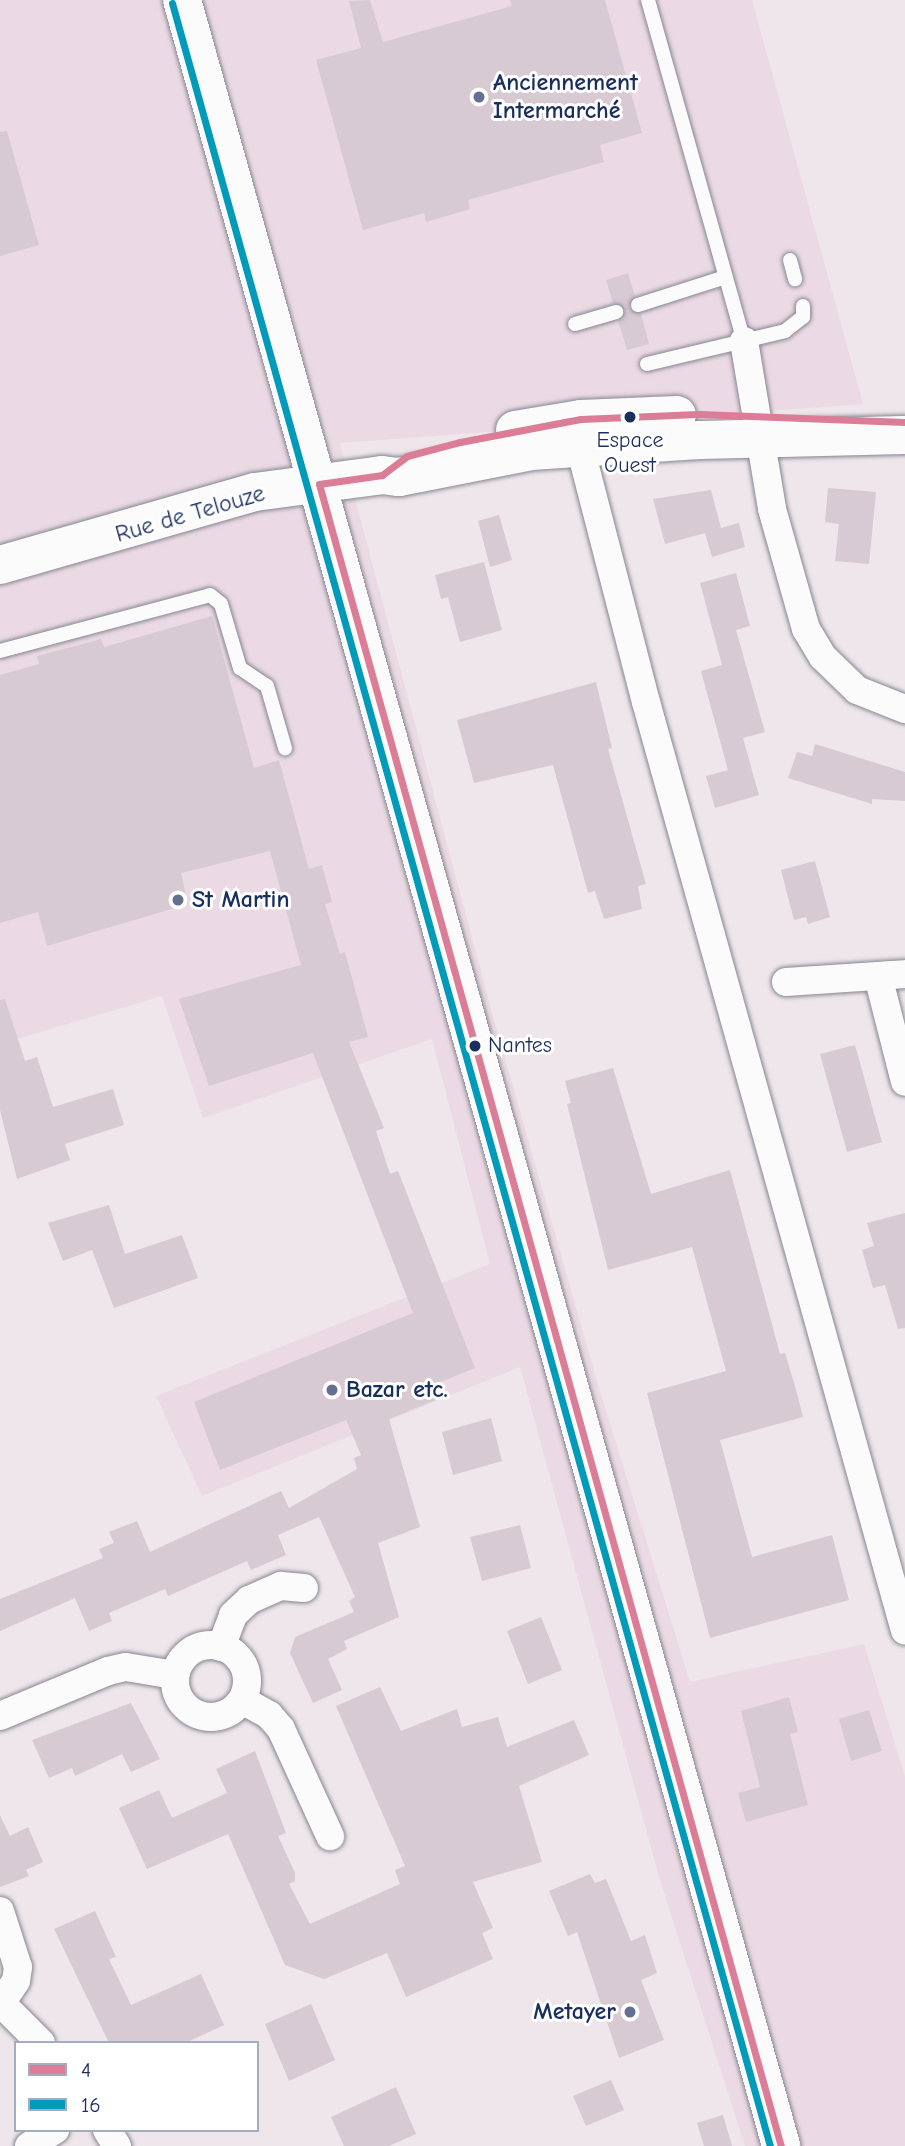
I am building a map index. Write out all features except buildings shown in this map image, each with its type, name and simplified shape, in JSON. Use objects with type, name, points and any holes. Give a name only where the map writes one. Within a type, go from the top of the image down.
[{"type":"main road","points":[[182,0],[781,2146]]},
{"type":"main road","name":"Rue de Telouze","points":[[382,475],[407,456],[581,419],[762,439],[905,422]]},
{"type":"main road","name":"Rue de Telouze","points":[[0,565],[255,492],[382,475],[399,477],[480,460],[580,447],[905,435]]},
{"type":"street","points":[[744,341],[772,509],[806,629],[823,657],[857,690],[905,709]]},
{"type":"street","points":[[580,447],[639,676],[905,1631]]},
{"type":"street","points":[[786,982],[892,975],[905,1082]]},
{"type":"street","points":[[221,1647],[233,1615],[249,1600],[281,1586],[304,1588]]},
{"type":"street","points":[[197,1647],[221,1647],[239,1659],[244,1668],[242,1700],[215,1717],[193,1713],[178,1696],[175,1675],[179,1663],[197,1647]]},
{"type":"street","points":[[0,1716],[108,1671],[126,1667],[175,1675]]},
{"type":"street","points":[[242,1700],[269,1715],[281,1729],[330,1836]]},
{"type":"street","points":[[0,1911],[18,1968],[16,1981],[0,2002],[39,2041]]},
{"type":"street","points":[[29,2146],[52,2132]]},
{"type":"lane","points":[[648,0],[744,341]]},
{"type":"lane","points":[[790,260],[795,279]]},
{"type":"lane","points":[[638,305],[726,277]]},
{"type":"lane","points":[[647,364],[796,326],[803,317],[803,306]]},
{"type":"lane","points":[[575,324],[615,312]]},
{"type":"lane","points":[[0,651],[210,594],[221,604],[240,668],[267,686],[285,748]]},
{"type":"shaded area","points":[[0,0],[752,0],[863,404],[340,443],[494,1020],[599,1388],[690,1682],[864,1644],[905,1776],[905,2146],[745,2146],[659,1877],[520,1367],[202,1496],[156,1396],[490,1264],[432,1039],[203,1118],[162,996],[0,1044]]},
{"type":"transit line","name":"16","points":[[172,3],[770,2146]]},
{"type":"transit line","name":"4","points":[[319,484],[382,475],[407,456],[460,442],[581,419],[697,414],[905,422]]},
{"type":"transit line","name":"4","points":[[319,484],[781,2146]]},
{"type":"place","name":"Anciennement Intermarché","points":[[479,97]]},
{"type":"place","name":"Espace Ouest","points":[[630,417]]},
{"type":"place","name":"St Martin","points":[[178,900]]},
{"type":"place","name":"Nantes","points":[[475,1046]]},
{"type":"place","name":"Bazar etc.","points":[[332,1390]]},
{"type":"place","name":"Metayer","points":[[630,2012]]}]
